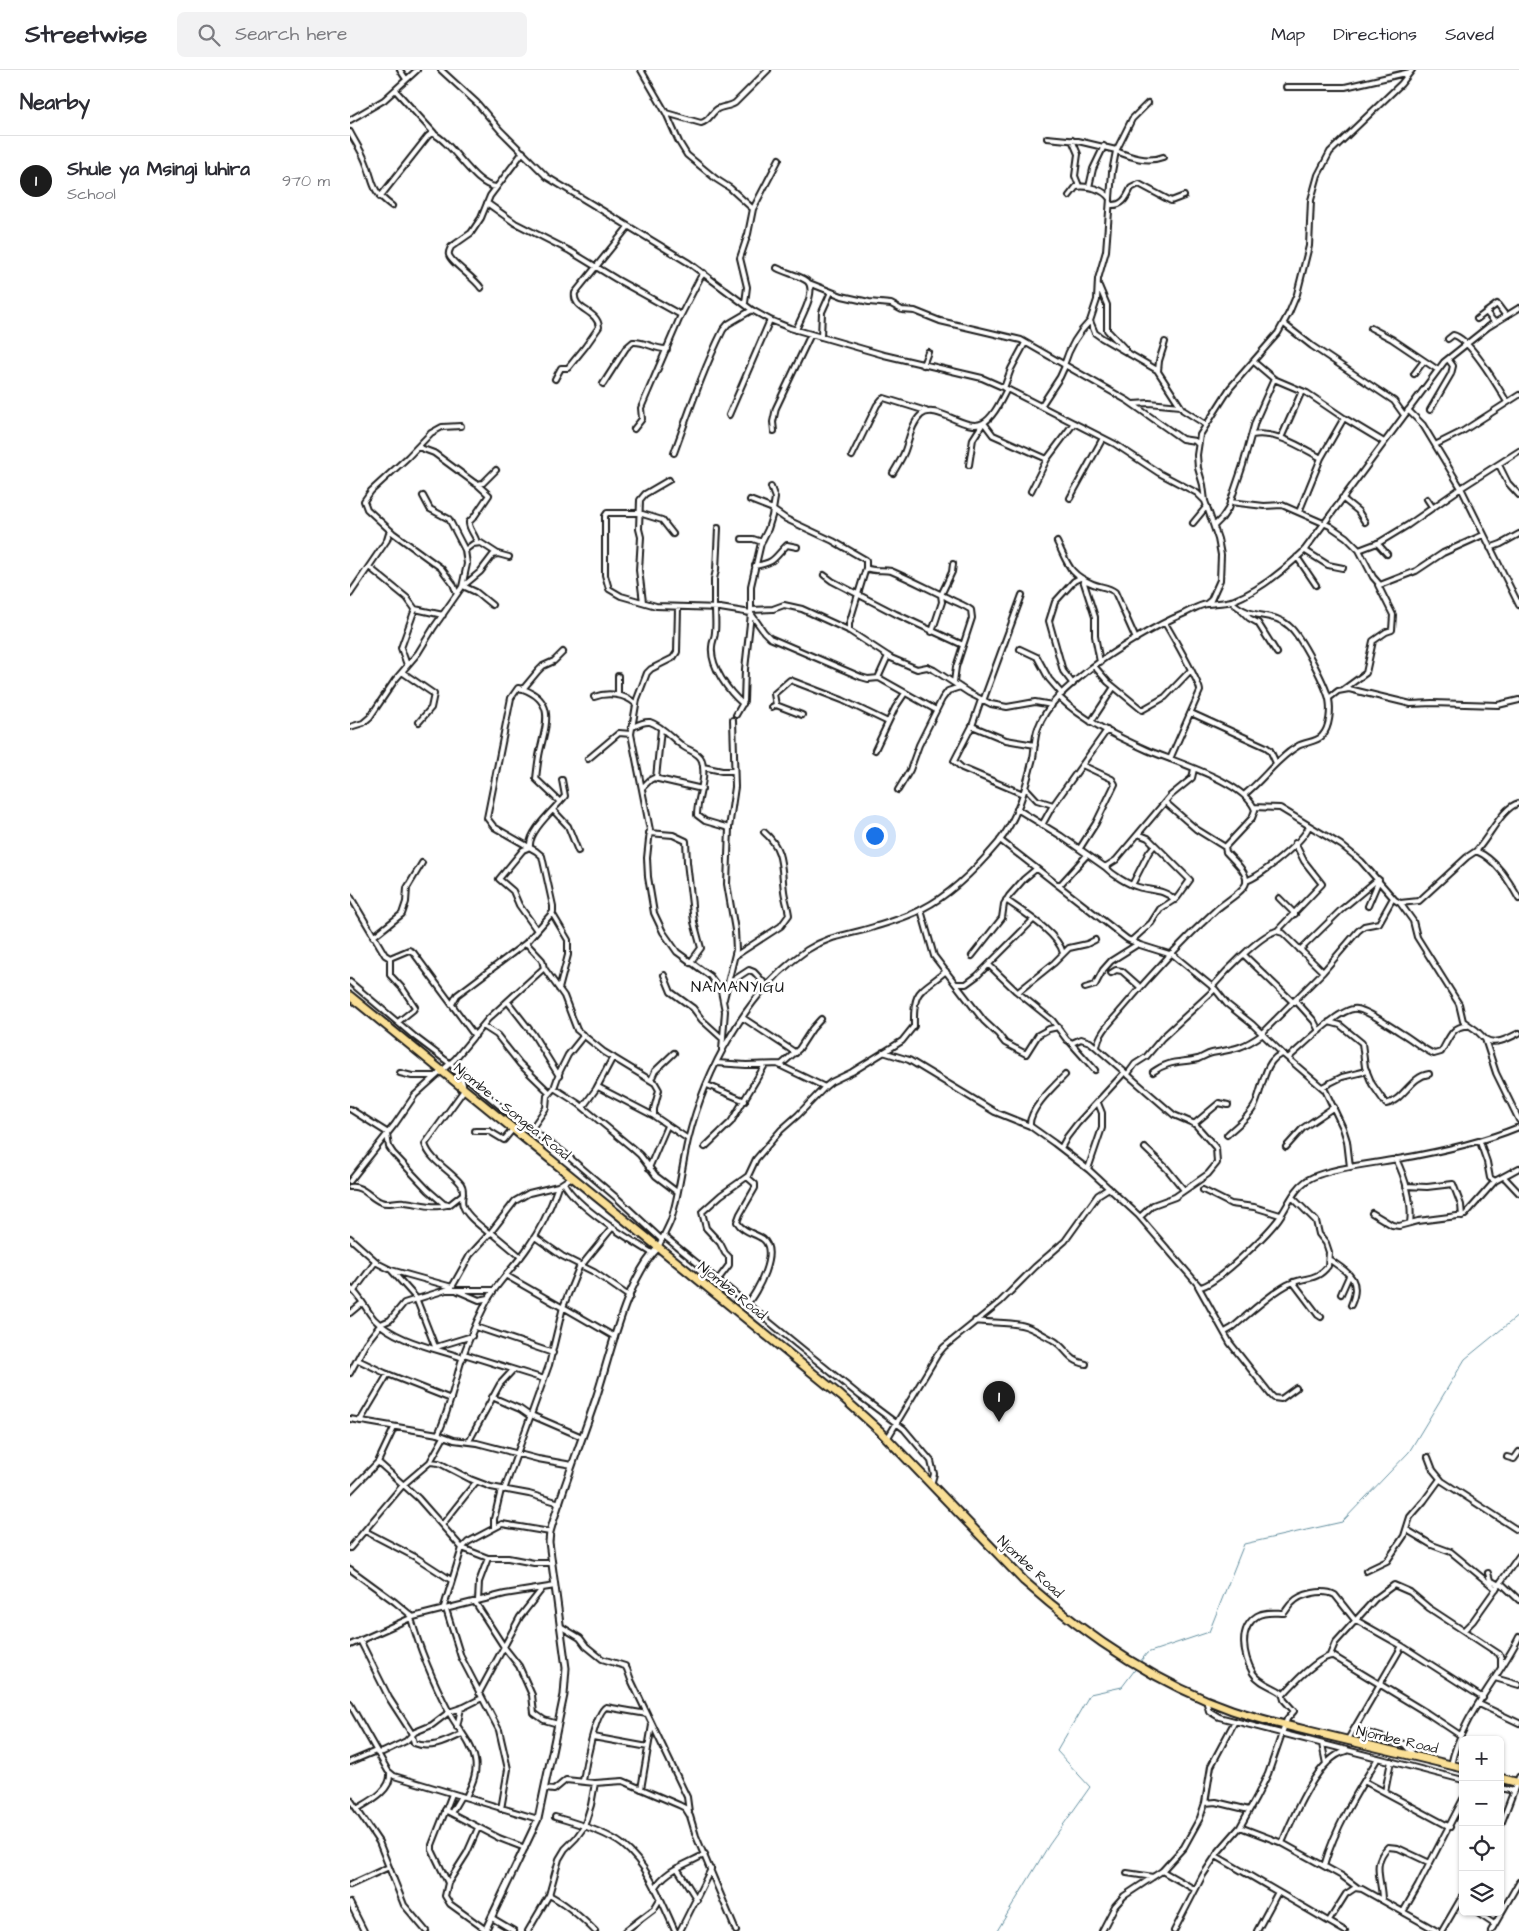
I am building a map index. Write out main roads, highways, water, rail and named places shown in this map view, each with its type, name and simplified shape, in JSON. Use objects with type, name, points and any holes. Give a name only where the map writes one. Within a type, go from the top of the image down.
[{"type":"highway","name":"Njombe - Songea Road","points":[[350,996],[572,1177],[655,1251]]},
{"type":"highway","name":"Njombe Road","points":[[655,1251],[840,1396],[887,1439],[998,1556],[1036,1592],[1066,1617],[1129,1660],[1150,1672],[1231,1710],[1347,1741],[1459,1767]]},
{"type":"highway","points":[[1504,1778],[1518,1780]]},
{"type":"waterway","points":[[1140,1662],[1147,1653],[1209,1632],[1244,1544],[1342,1522],[1409,1452],[1465,1359],[1519,1315]]},
{"type":"waterway","points":[[997,1931],[1049,1845],[1090,1787],[1057,1751],[1090,1694],[1122,1687],[1137,1667]]},
{"type":"place","name":"Shule ya Msingi luhira","points":[[999,1422]]},
{"type":"district","name":"NAMANYIGU","points":[[738,987]]}]
